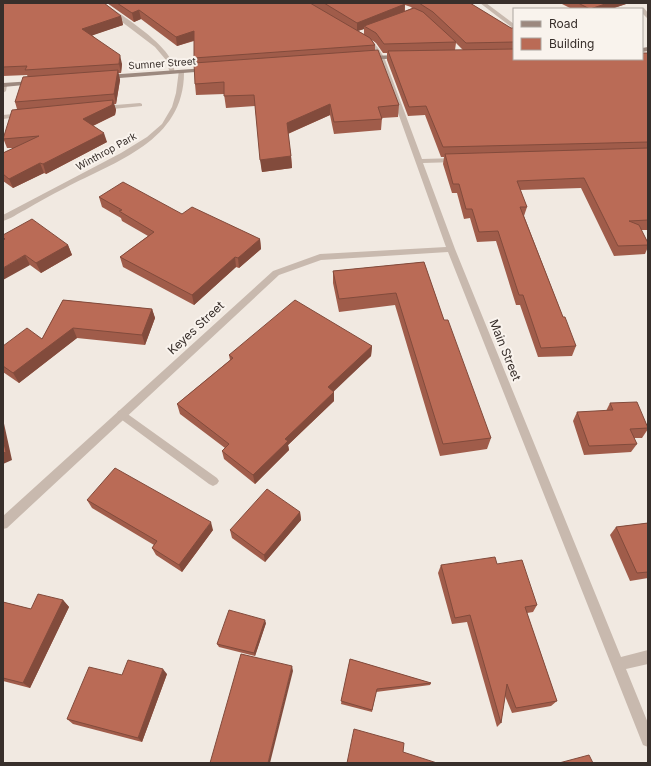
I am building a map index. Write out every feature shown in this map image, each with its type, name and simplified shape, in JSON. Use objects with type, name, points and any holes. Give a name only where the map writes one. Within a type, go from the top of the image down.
[{"type":"street","points":[[100,3],[141,33],[165,54],[170,62],[172,72]]},
{"type":"street","points":[[483,3],[513,26]]},
{"type":"street","name":"Main Street","points":[[361,38],[372,45],[381,57],[451,249],[648,740]]},
{"type":"street","points":[[358,59],[404,57]]},
{"type":"street","name":"Sumner Street","points":[[100,78],[212,69]]},
{"type":"street","name":"Winthrop Park","points":[[3,218],[134,148],[157,133],[176,106],[182,84],[181,71]]},
{"type":"street","points":[[3,87],[36,83]]},
{"type":"street","points":[[94,109],[140,105]]},
{"type":"street","points":[[3,117],[33,114]]},
{"type":"street","points":[[420,161],[467,160]]},
{"type":"street","name":"Keyes Street","points":[[3,524],[276,273],[320,257],[451,249]]},
{"type":"street","points":[[122,414],[213,481]]},
{"type":"street","points":[[617,665],[648,657]]},
{"type":"building","points":[[3,3],[104,3],[121,16],[82,29],[120,55],[119,64],[25,70],[27,66],[3,67]]},
{"type":"building","points":[[117,3],[310,3],[370,38],[375,45],[194,58],[194,31],[176,37],[139,10],[132,13]]},
{"type":"building","points":[[324,3],[404,3],[405,4],[357,23]]},
{"type":"building","points":[[419,3],[470,3],[513,28],[513,42],[466,43],[433,12]]},
{"type":"building","points":[[578,3],[608,3],[593,8],[588,8]]},
{"type":"building","points":[[414,8],[423,12],[456,42],[384,44],[376,33],[364,26]]},
{"type":"building","points":[[513,49],[513,60],[643,60],[643,53],[648,53],[648,142],[443,147],[426,106],[409,107],[388,51]]},
{"type":"building","points":[[378,50],[399,105],[378,107],[382,119],[334,122],[330,104],[287,123],[291,156],[260,160],[254,95],[224,96],[224,82],[195,84],[194,63]]},
{"type":"building","points":[[118,70],[114,94],[15,102],[23,77]]},
{"type":"building","points":[[113,100],[112,105],[83,119],[104,133],[43,164],[40,163],[9,179],[3,174],[3,153],[39,136],[3,139],[12,110]]},
{"type":"building","points":[[648,148],[648,220],[629,221],[639,225],[648,245],[618,246],[584,178],[517,181],[527,207],[520,207],[563,317],[565,317],[576,346],[541,348],[523,295],[519,295],[498,231],[479,232],[472,209],[466,209],[459,184],[453,184],[445,154]]},
{"type":"building","points":[[123,182],[182,214],[192,207],[260,239],[238,258],[235,257],[192,295],[120,257],[154,232],[119,211],[122,210],[99,197]]},
{"type":"building","points":[[32,219],[68,245],[36,263],[25,255],[3,268],[3,240],[5,239],[3,235]]},
{"type":"building","points":[[424,262],[444,320],[448,320],[491,438],[443,444],[396,293],[339,299],[333,271]]},
{"type":"building","points":[[63,300],[152,309],[142,335],[73,328],[13,373],[3,366],[3,346],[27,328],[42,339]]},
{"type":"building","points":[[295,300],[372,346],[328,387],[334,392],[285,439],[288,441],[253,475],[222,451],[229,444],[177,404],[233,358],[229,355]]},
{"type":"building","points":[[637,402],[648,428],[630,429],[637,444],[589,446],[577,412],[613,410],[610,403]]},
{"type":"building","points":[[3,439],[6,452],[3,453]]},
{"type":"building","points":[[115,468],[211,522],[179,565],[152,548],[157,541],[87,500]]},
{"type":"building","points":[[267,489],[300,512],[264,555],[230,530]]},
{"type":"building","points":[[648,523],[648,572],[637,573],[616,527]]},
{"type":"building","points":[[495,557],[497,564],[522,560],[537,605],[525,607],[557,701],[516,708],[507,684],[501,723],[470,615],[455,618],[441,565]]},
{"type":"building","points":[[38,594],[63,600],[23,683],[3,678],[3,602],[31,609]]},
{"type":"building","points":[[229,610],[265,620],[254,653],[217,644]]},
{"type":"building","points":[[241,654],[292,666],[268,763],[210,763]]},
{"type":"building","points":[[350,659],[431,683],[377,689],[372,710],[341,701]]},
{"type":"building","points":[[128,660],[163,669],[138,738],[67,719],[89,667],[122,675]]},
{"type":"building","points":[[354,729],[404,743],[403,752],[437,763],[347,763]]},
{"type":"building","points":[[589,755],[593,763],[559,763]]}]
